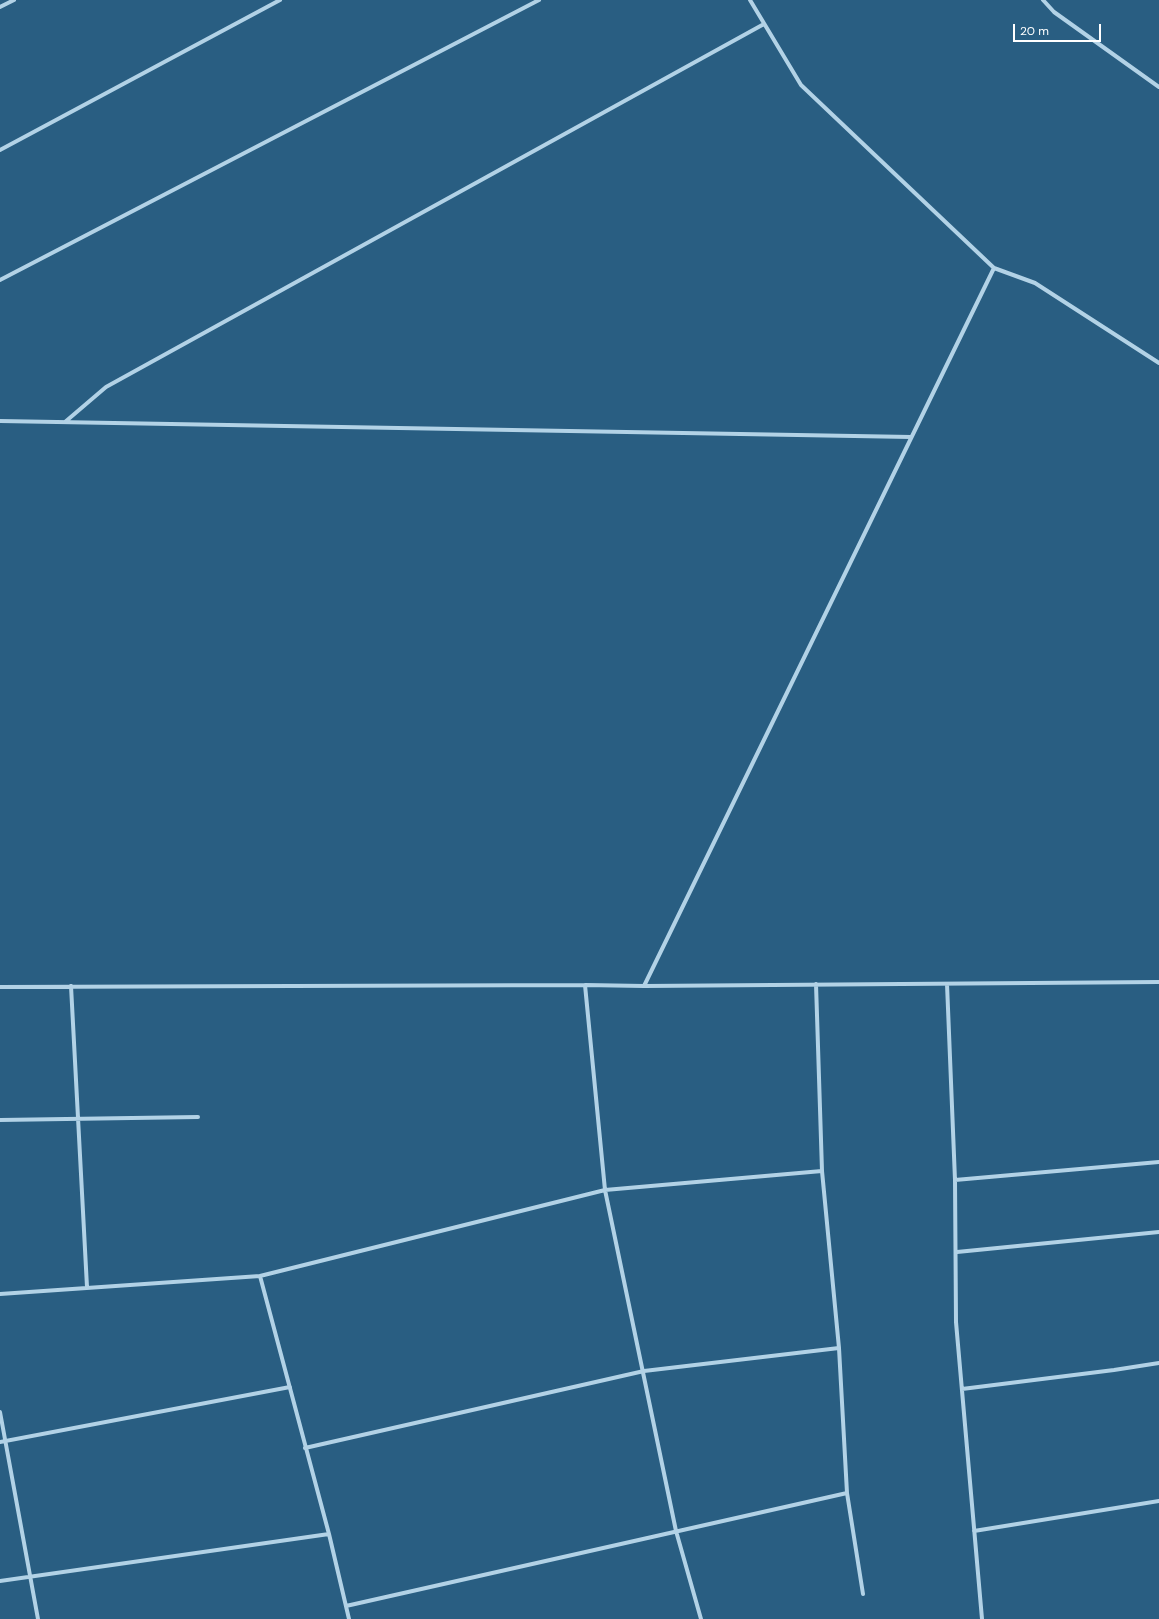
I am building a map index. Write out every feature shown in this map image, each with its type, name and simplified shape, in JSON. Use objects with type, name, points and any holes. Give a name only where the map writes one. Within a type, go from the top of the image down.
[{"type":"street","points":[[0,7],[14,0]]},
{"type":"street","points":[[0,150],[280,0]]},
{"type":"street","points":[[0,280],[539,0]]},
{"type":"street","points":[[750,0],[801,85],[994,268],[1035,283],[1159,362]]},
{"type":"street","points":[[1043,0],[1054,12],[1159,86]]},
{"type":"street","points":[[65,422],[106,387],[764,24]]},
{"type":"street","points":[[644,986],[994,268]]},
{"type":"street","points":[[0,420],[912,437]]},
{"type":"street","points":[[0,987],[644,986],[1159,982]]},
{"type":"street","points":[[816,984],[822,1171],[839,1348],[847,1493],[863,1594]]},
{"type":"street","points":[[947,984],[955,1180],[956,1322],[982,1619]]},
{"type":"street","points":[[71,986],[87,1287]]},
{"type":"street","points":[[586,986],[605,1190],[644,1371],[676,1531],[701,1619]]},
{"type":"street","points":[[0,1120],[198,1117]]},
{"type":"street","points":[[955,1180],[1159,1162]]},
{"type":"street","points":[[0,1294],[260,1276],[605,1190],[822,1171]]},
{"type":"street","points":[[956,1252],[1159,1232]]},
{"type":"street","points":[[260,1276],[290,1386],[349,1619]]},
{"type":"street","points":[[305,1448],[644,1371],[839,1348]]},
{"type":"street","points":[[962,1389],[1159,1363]]},
{"type":"street","points":[[0,1442],[290,1386]]},
{"type":"street","points":[[0,1412],[38,1619]]},
{"type":"street","points":[[346,1606],[847,1493]]},
{"type":"street","points":[[974,1531],[1159,1501]]},
{"type":"street","points":[[0,1581],[31,1575],[328,1534]]}]
